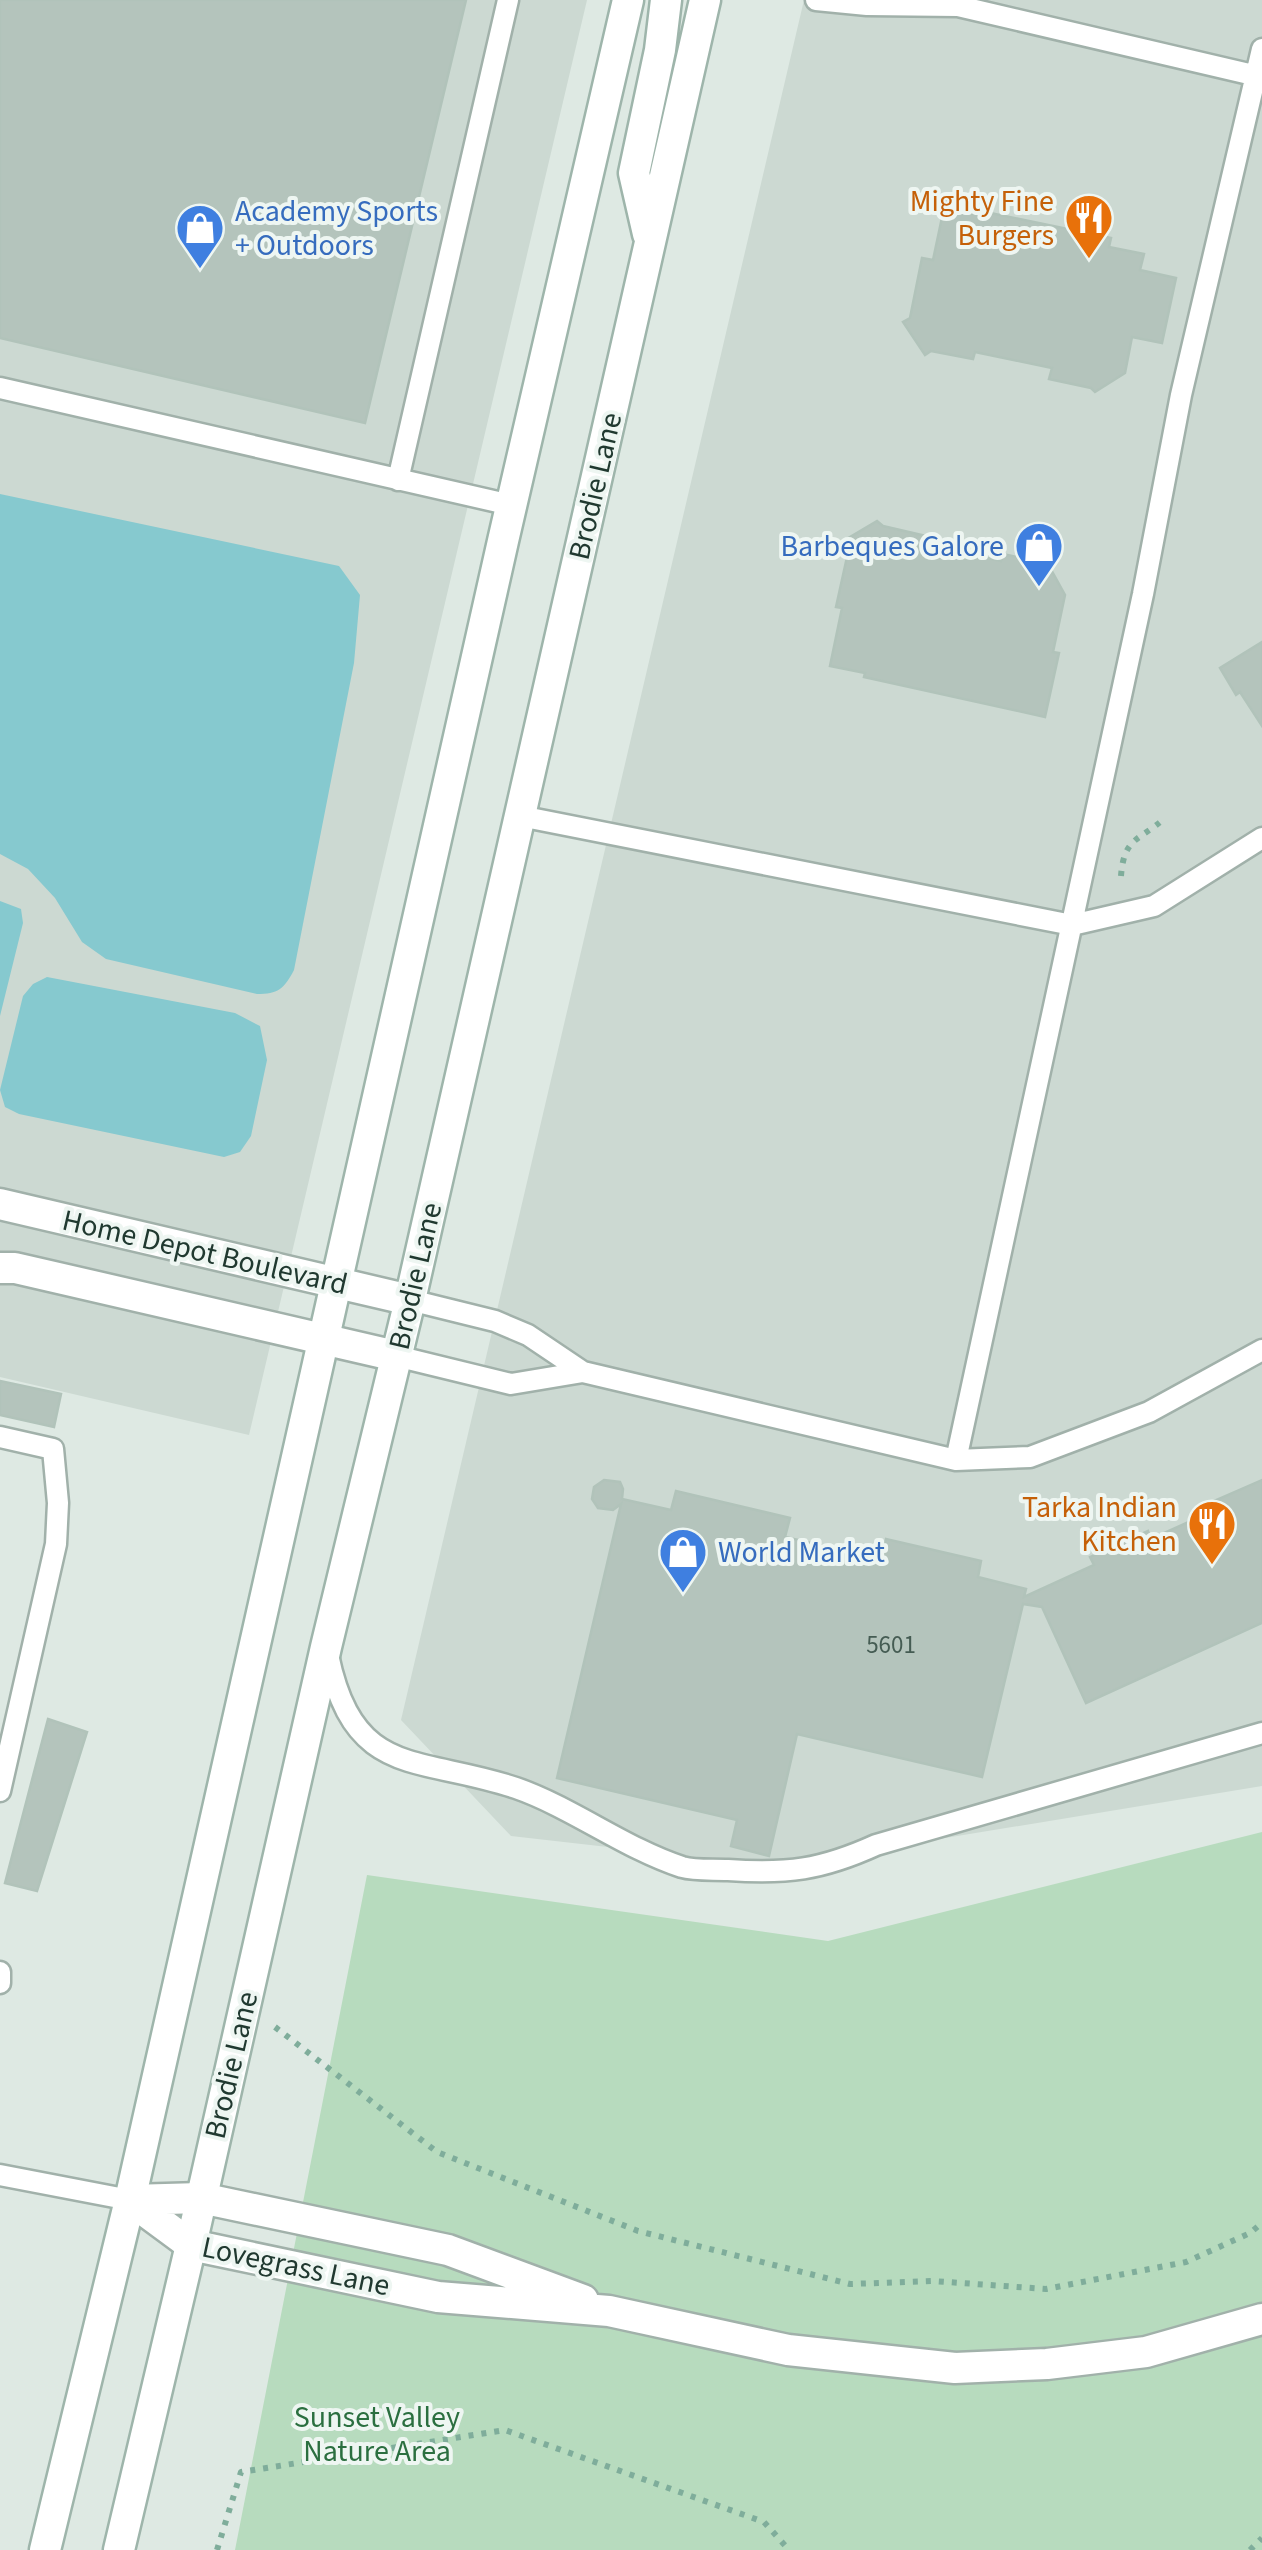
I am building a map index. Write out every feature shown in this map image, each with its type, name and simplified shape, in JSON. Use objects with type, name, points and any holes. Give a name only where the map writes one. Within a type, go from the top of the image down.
[{"type":"main road","points":[[45,2550],[130,2200],[628,0]]},
{"type":"main road","points":[[650,242],[634,173],[660,50],[666,0]]},
{"type":"main road","name":"Brodie Lane","points":[[119,2550],[192,2245],[326,1647],[410,1300],[705,0]]},
{"type":"main road","name":"Home Depot Boulevard","points":[[0,1204],[410,1300]]},
{"type":"main road","name":"Home Depot Boulevard","points":[[0,1268],[15,1268],[396,1356]]},
{"type":"main road","name":"Lovegrass Lane","points":[[130,2200],[201,2198],[448,2250],[609,2311]]},
{"type":"main road","name":"Lovegrass Lane","points":[[130,2200],[192,2245],[438,2297],[609,2311],[788,2350],[955,2368],[1047,2364],[1146,2352],[1262,2319]]},
{"type":"lane","points":[[398,480],[508,0]]},
{"type":"lane","points":[[816,0],[867,5],[953,3],[1259,75]]},
{"type":"lane","points":[[956,1460],[1143,594],[1181,396],[1262,49]]},
{"type":"lane","points":[[0,388],[511,505]]},
{"type":"lane","points":[[520,816],[1072,925],[1154,906],[1262,838]]},
{"type":"lane","points":[[410,1300],[495,1321],[528,1335],[582,1372],[956,1460],[1030,1458],[1148,1412],[1262,1350]]},
{"type":"lane","points":[[396,1356],[511,1384],[582,1372]]},
{"type":"lane","points":[[0,1436],[54,1449],[58,1504],[56,1544],[0,1791]]},
{"type":"lane","points":[[326,1647],[342,1708],[357,1730],[375,1746],[417,1765],[516,1788],[684,1868],[777,1874],[836,1863],[876,1845],[1262,1733]]},
{"type":"lane","points":[[0,1972],[0,1983]]},
{"type":"lane","points":[[0,2175],[130,2200]]},
{"type":"path","points":[[1121,876],[1128,845],[1165,818]]},
{"type":"path","points":[[266,2020],[437,2152],[638,2231],[850,2284],[933,2281],[1046,2289],[1186,2262],[1250,2233],[1262,2223]]},
{"type":"path","points":[[216,2550],[241,2472],[505,2430],[764,2522],[788,2550]]},
{"type":"path","points":[[1250,2550],[1262,2538]]},
{"type":"shaded area","points":[[0,0],[587,0],[249,1435],[0,1377]]},
{"type":"shaded area","points":[[804,0],[1262,0],[1262,1786],[775,1866],[511,1836],[401,1720]]},
{"type":"green space","name":"Sunset Valley Nature Area","points":[[1262,1832],[1262,2550],[235,2550],[367,1875],[828,1941]]},
{"type":"water","points":[[0,494],[339,566],[360,595],[354,663],[294,970],[280,989],[257,994],[106,959],[82,942],[55,898],[28,869],[0,854]]},
{"type":"water","points":[[0,901],[21,909],[23,923],[0,1016]]},
{"type":"water","points":[[47,977],[235,1013],[260,1026],[267,1060],[251,1136],[240,1152],[224,1157],[19,1114],[5,1107],[0,1090],[23,996],[33,984]]},
{"type":"building","name":"Academy Sports + Outdoors","points":[[0,0],[466,0],[365,423],[0,338]]},
{"type":"building","points":[[944,208],[975,214],[976,210],[1111,238],[1109,247],[1144,254],[1140,270],[1176,278],[1162,343],[1132,337],[1125,373],[1095,392],[1049,379],[1052,368],[975,352],[973,359],[931,351],[925,355],[903,322],[910,318],[922,258],[933,260]]},
{"type":"building","points":[[877,521],[883,526],[926,536],[925,544],[1001,561],[1003,554],[1048,564],[1065,595],[1053,652],[1059,653],[1045,717],[830,666],[842,608],[836,607],[849,548],[845,540]]},
{"type":"building","points":[[1262,642],[1262,726],[1220,668]]},
{"type":"building","points":[[0,1381],[61,1394],[54,1427],[0,1415]]},
{"type":"building","points":[[604,1480],[620,1482],[622,1499],[671,1510],[676,1491],[790,1518],[785,1537],[882,1559],[886,1539],[981,1561],[978,1577],[1026,1589],[1024,1597],[1094,1565],[1090,1557],[1148,1531],[1151,1539],[1215,1510],[1212,1502],[1262,1480],[1262,1623],[1086,1703],[1042,1607],[1023,1604],[982,1777],[797,1734],[769,1856],[731,1846],[737,1820],[557,1778],[621,1504],[613,1510],[598,1508],[592,1499],[594,1487]]},
{"type":"building","points":[[48,1719],[87,1732],[37,1891],[5,1883]]},
{"type":"place","name":"Mighty Fine Burgers","points":[[1089,260]]},
{"type":"place","name":"Academy Sports + Outdoors","points":[[200,270]]},
{"type":"place","name":"Barbeques Galore","points":[[1039,588]]},
{"type":"place","name":"Tarka Indian Kitchen","points":[[1212,1566]]},
{"type":"place","name":"World Market","points":[[683,1594]]}]
